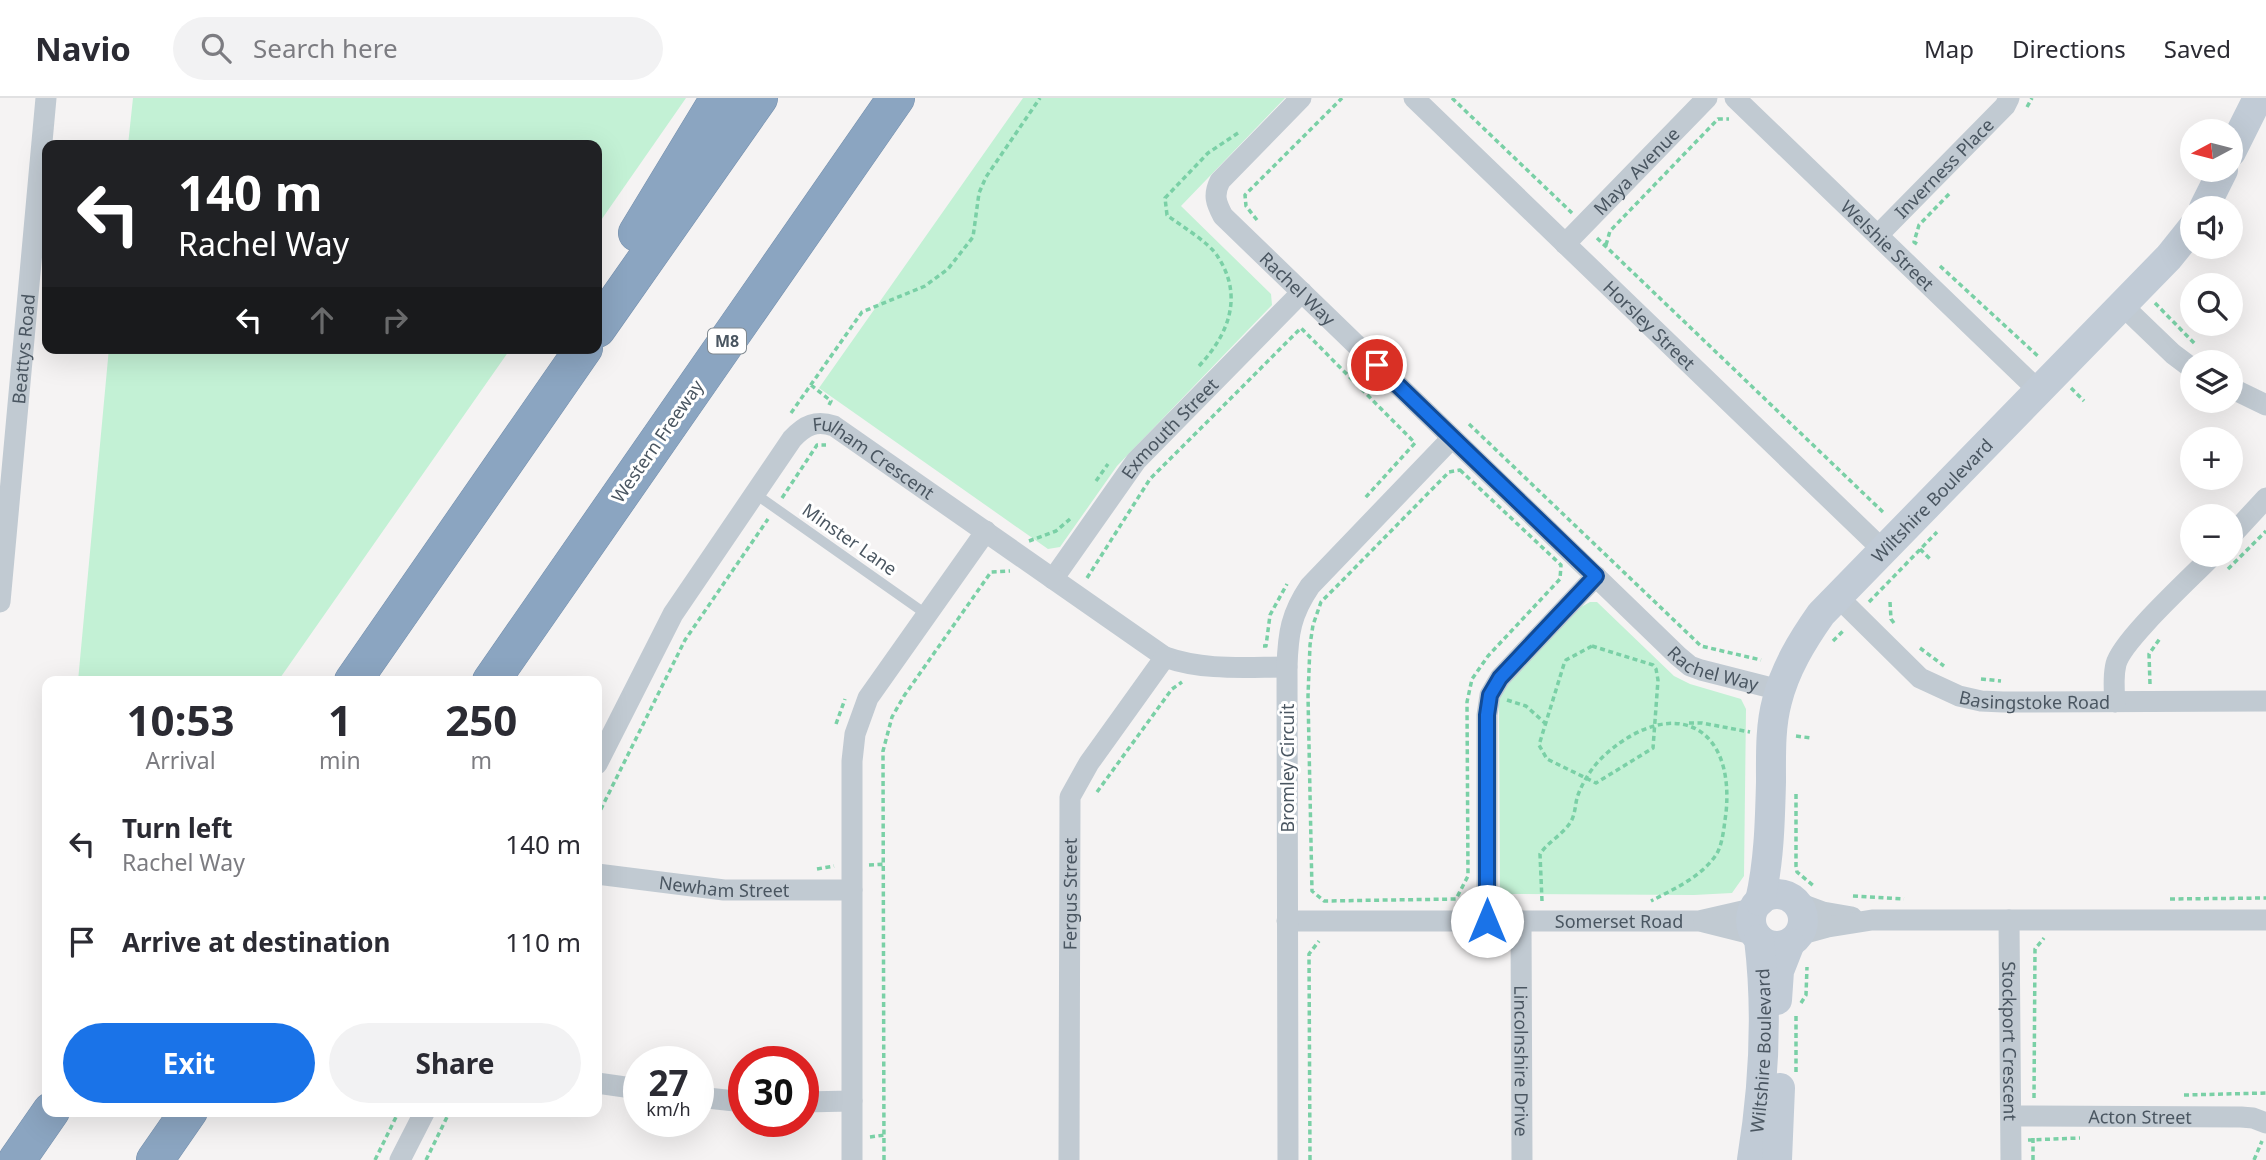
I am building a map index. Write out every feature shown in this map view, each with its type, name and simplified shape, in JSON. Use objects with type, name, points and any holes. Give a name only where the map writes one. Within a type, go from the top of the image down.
[{"type":"highway","points":[[602,292],[719,98]]},
{"type":"highway","points":[[602,322],[759,98]]},
{"type":"highway","name":"Western Freeway","points":[[494,676],[896,98]]},
{"type":"highway","points":[[464,520],[563,354]]},
{"type":"highway","points":[[356,676],[580,354]]},
{"type":"highway","points":[[17,1160],[47,1117]]},
{"type":"highway","points":[[155,1160],[185,1117]]},
{"type":"highway","points":[[172,1160],[201,1117]]},
{"type":"street","name":"Beattys Road","points":[[43,140],[47,98]]},
{"type":"street","name":"Rachel Way","points":[[1301,98],[1229,171],[1215,191],[1216,203],[1223,216],[1690,666],[1780,690]]},
{"type":"street","name":"Horsley Street","points":[[1414,98],[1565,244],[1902,544]]},
{"type":"street","name":"Maya Avenue","points":[[1565,244],[1707,98]]},
{"type":"street","name":"Welshie Street","points":[[1735,98],[2039,392]]},
{"type":"street","name":"Inverness Place","points":[[1878,235],[2005,106],[2009,98]]},
{"type":"street","points":[[2244,126],[2258,98]]},
{"type":"street","name":"Beattys Road","points":[[0,602],[42,152]]},
{"type":"street","name":"Wiltshire Boulevard","points":[[1759,902],[1765,880],[1770,822],[1772,734],[1780,690],[1805,636],[1821,614],[1848,607],[2039,392],[2144,303],[2169,257],[2180,243]]},
{"type":"street","name":"Exmouth Street","points":[[1059,571],[1136,461],[1302,292]]},
{"type":"street","points":[[2144,303],[2172,354],[2180,360]]},
{"type":"street","points":[[2243,394],[2266,405]]},
{"type":"street","name":"Fulham Crescent","points":[[602,754],[673,614],[792,439],[813,423],[823,422],[834,426],[986,531],[1025,547],[1059,571],[1165,657],[1205,667],[1287,667]]},
{"type":"street","name":"Bromley Circuit","points":[[1288,1160],[1287,667],[1292,619],[1310,586],[1452,438]]},
{"type":"street","points":[[2243,523],[2266,498]]},
{"type":"street","points":[[852,1160],[852,761],[860,714],[868,698],[986,531]]},
{"type":"street","points":[[2115,692],[2116,662],[2122,652],[2202,567]]},
{"type":"street","points":[[1487,921],[1487,715],[1490,695],[1500,678],[1596,576]]},
{"type":"street","name":"Basingstoke Road","points":[[1848,607],[1920,678],[1959,696],[1992,702],[2115,692],[2150,692],[2266,701]]},
{"type":"street","name":"Fergus Street","points":[[1069,1160],[1070,797],[1089,763],[1165,657]]},
{"type":"street","name":"Wiltshire Boulevard","points":[[1770,822],[1780,871],[1799,894]]},
{"type":"street","name":"Newham Street","points":[[602,875],[724,890],[852,890]]},
{"type":"street","points":[[1871,920],[1823,912],[1799,894],[1775,894],[1759,902],[1752,923],[1758,937],[1774,946],[1828,927],[1871,920],[2266,920]]},
{"type":"street","points":[[1795,939],[1803,921],[1799,894]]},
{"type":"street","name":"Somerset Road","points":[[1287,921],[1699,921],[1747,910],[1759,902]]},
{"type":"street","name":"Lincolnshire Drive","points":[[1521,920],[1522,1160]]},
{"type":"street","name":"Stockport Crescent","points":[[2009,920],[2011,1160]]},
{"type":"street","name":"Somerset Road","points":[[1699,921],[1758,937]]},
{"type":"street","name":"Wiltshire Boulevard","points":[[1752,1160],[1764,1074],[1764,971],[1758,937]]},
{"type":"street","name":"Wiltshire Boulevard","points":[[1777,1160],[1780,1102],[1777,998],[1779,971],[1795,939]]},
{"type":"street","points":[[602,1084],[623,1087]]},
{"type":"street","points":[[819,1102],[852,1101]]},
{"type":"street","name":"Acton Street","points":[[2012,1116],[2241,1117],[2266,1123]]},
{"type":"street","points":[[400,1160],[422,1117]]},
{"type":"lane","name":"Minster Lane","points":[[754,493],[926,614]]},
{"type":"path","points":[[788,418],[862,312],[925,286],[948,269],[973,237],[979,193],[986,177],[1040,98]]},
{"type":"path","points":[[1262,226],[1246,206],[1245,195],[1342,98]]},
{"type":"path","points":[[1451,98],[1606,246],[1902,544],[1931,560]]},
{"type":"path","points":[[2024,114],[2032,98]]},
{"type":"path","points":[[1606,246],[1610,232],[1718,119],[1733,120]]},
{"type":"path","points":[[1198,368],[1217,347],[1229,316],[1233,292],[1218,256],[1167,215],[1165,198],[1208,153],[1240,132]]},
{"type":"path","points":[[1924,251],[1914,242],[1919,225],[1956,186]]},
{"type":"path","points":[[1933,260],[2038,356]]},
{"type":"path","points":[[2144,303],[2205,350]]},
{"type":"path","points":[[1025,547],[1059,571],[1087,578],[1150,480],[1301,328],[1415,443],[1359,505]]},
{"type":"path","points":[[811,384],[831,401],[823,422]]},
{"type":"path","points":[[1460,416],[1701,646],[1762,660]]},
{"type":"path","points":[[1089,492],[1103,469],[1113,459]]},
{"type":"path","points":[[1460,470],[1561,565],[1560,579],[1488,656],[1472,679],[1467,702],[1468,876],[1456,899],[1324,901],[1312,891],[1308,696],[1310,645],[1313,625],[1321,603],[1449,472],[1460,470]]},
{"type":"path","points":[[884,1160],[883,751],[892,717],[991,572],[1009,572],[1025,547],[1056,531],[1075,514]]},
{"type":"path","points":[[1831,643],[1848,607],[1902,544],[1939,529]]},
{"type":"path","points":[[2220,577],[2266,531]]},
{"type":"path","points":[[1252,647],[1266,646],[1270,615],[1283,588],[1293,578]]},
{"type":"path","points":[[1890,602],[1891,619],[1900,628]]},
{"type":"path","points":[[2150,692],[2149,654],[2164,634]]},
{"type":"path","points":[[1591,646],[1656,668],[1656,726],[1653,748],[1597,783],[1547,759],[1539,745],[1566,660],[1591,646]]},
{"type":"path","points":[[1918,647],[1950,670]]},
{"type":"path","points":[[1974,679],[2008,681]]},
{"type":"path","points":[[1095,795],[1172,689],[1184,681]]},
{"type":"path","points":[[2115,692],[2150,692],[2161,682]]},
{"type":"path","points":[[1490,695],[1526,706],[1546,724]]},
{"type":"path","points":[[1542,901],[1539,853],[1570,822],[1578,793],[1607,753],[1645,729],[1672,723],[1688,724],[1703,734],[1721,759],[1726,783],[1722,838],[1716,855],[1693,877],[1651,901]]},
{"type":"path","points":[[1796,790],[1796,866],[1799,894]]},
{"type":"path","points":[[816,869],[885,864]]},
{"type":"path","points":[[1848,895],[1905,899]]},
{"type":"path","points":[[2033,1160],[2035,949],[2046,936]]},
{"type":"path","points":[[1310,1160],[1310,954],[1320,939]]},
{"type":"path","points":[[375,1160],[396,1117]]},
{"type":"path","points":[[426,1160],[447,1117]]},
{"type":"path","points":[[2253,1160],[2266,1133]]},
{"type":"green space","points":[[133,98],[686,98],[602,219],[602,140],[129,140]]},
{"type":"green space","points":[[1023,98],[1285,98],[1181,206],[1271,294],[1272,305],[1117,466],[1060,547],[1048,549],[819,388]]},
{"type":"green space","points":[[108,354],[507,354],[281,676],[78,676]]},
{"type":"green space","points":[[1597,602],[1674,676],[1690,684],[1741,699],[1746,709],[1744,876],[1732,893],[1504,894],[1500,887],[1499,701],[1510,680],[1581,607]]},
{"type":"route","points":[[1377,365],[1596,576],[1500,678],[1490,695],[1487,715],[1487,921]]}]
